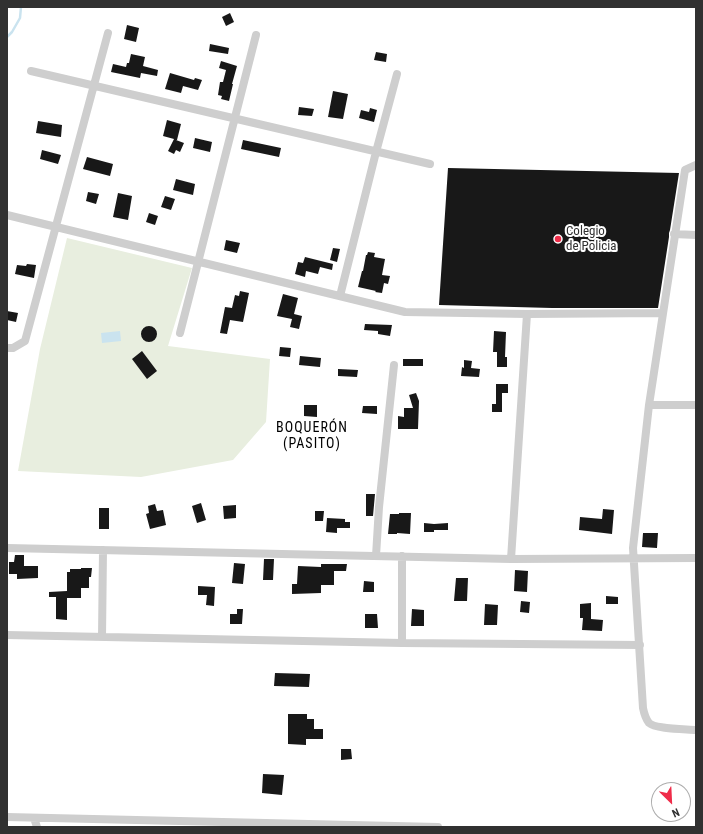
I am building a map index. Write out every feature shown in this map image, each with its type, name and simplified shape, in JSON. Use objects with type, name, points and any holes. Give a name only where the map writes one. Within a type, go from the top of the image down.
[{"type":"street","points":[[7,348],[13,348],[25,342],[108,33]]},
{"type":"street","points":[[180,333],[256,35]]},
{"type":"street","points":[[31,71],[430,164]]},
{"type":"street","points":[[340,296],[397,74]]},
{"type":"street","points":[[696,165],[685,170],[674,234],[649,405],[633,548],[643,708],[645,717],[650,724],[658,727],[696,730]]},
{"type":"street","points":[[7,216],[405,312],[527,314],[662,313]]},
{"type":"street","points":[[674,234],[696,235]]},
{"type":"street","points":[[511,559],[527,314]]},
{"type":"street","points":[[376,556],[379,507],[394,365]]},
{"type":"street","points":[[649,405],[696,406]]},
{"type":"street","points":[[7,548],[511,559],[696,558]]},
{"type":"street","points":[[102,637],[103,550]]},
{"type":"street","points":[[402,556],[402,644]]},
{"type":"street","points":[[7,635],[402,644],[640,645]]},
{"type":"street","points":[[7,817],[143,824],[438,827]]},
{"type":"street","points":[[34,818],[36,827]]},
{"type":"green space","points":[[67,238],[192,268],[168,346],[270,359],[266,422],[233,460],[141,477],[18,471],[40,349]]},
{"type":"water","points":[[120,331],[121,341],[102,343],[101,333]]},
{"type":"building","points":[[230,13],[234,22],[226,26],[222,17]]},
{"type":"building","points":[[127,25],[139,28],[136,42],[124,39]]},
{"type":"building","points":[[210,44],[229,48],[228,54],[209,51]]},
{"type":"building","points":[[376,52],[387,54],[386,62],[374,60]]},
{"type":"building","points":[[131,54],[145,57],[143,66],[158,70],[157,76],[141,73],[140,78],[111,72],[113,64],[126,67],[127,63],[129,63]]},
{"type":"building","points":[[221,61],[237,66],[229,101],[221,99],[222,96],[218,95],[220,82],[223,82],[226,70],[219,68]]},
{"type":"building","points":[[170,73],[194,80],[195,78],[202,80],[198,90],[183,86],[181,93],[165,89]]},
{"type":"building","points":[[333,91],[348,94],[343,119],[328,117]]},
{"type":"building","points":[[299,107],[314,109],[312,116],[298,115]]},
{"type":"building","points":[[370,108],[377,110],[374,122],[359,118],[361,110],[369,112]]},
{"type":"building","points":[[167,120],[181,124],[176,140],[184,143],[180,152],[176,150],[174,154],[168,151],[174,139],[163,136]]},
{"type":"building","points":[[38,121],[62,125],[61,137],[36,133]]},
{"type":"building","points":[[195,138],[212,142],[210,152],[193,148]]},
{"type":"building","points":[[243,140],[281,148],[279,157],[241,149]]},
{"type":"building","points":[[42,150],[61,155],[58,164],[40,159]]},
{"type":"building","points":[[87,157],[113,164],[110,176],[83,169]]},
{"type":"building","name":"Colegio de Policia","points":[[448,168],[679,173],[658,308],[552,308],[439,305]]},
{"type":"building","points":[[176,179],[195,184],[193,195],[173,190]]},
{"type":"building","points":[[88,192],[99,194],[96,204],[86,201]]},
{"type":"building","points":[[118,193],[132,196],[128,220],[113,217]]},
{"type":"building","points":[[165,196],[175,199],[171,210],[161,207]]},
{"type":"building","points":[[149,213],[158,216],[155,225],[146,222]]},
{"type":"building","points":[[226,240],[240,243],[237,253],[224,250]]},
{"type":"building","points":[[333,248],[340,249],[337,262],[330,260]]},
{"type":"building","points":[[368,252],[375,253],[374,257],[385,259],[382,275],[390,276],[388,284],[384,283],[382,293],[358,287]]},
{"type":"building","points":[[305,257],[333,264],[332,270],[320,267],[318,274],[306,271],[305,277],[295,274],[298,262],[303,263]]},
{"type":"building","points":[[27,264],[36,265],[34,278],[15,274],[17,265],[26,266]]},
{"type":"building","points":[[240,291],[249,293],[243,322],[230,320],[227,334],[220,333],[225,307],[232,308],[235,295],[239,296]]},
{"type":"building","points":[[283,294],[298,298],[294,314],[302,316],[299,329],[290,327],[292,319],[277,316]]},
{"type":"building","points":[[7,311],[18,313],[16,322],[7,320]]},
{"type":"building","points":[[365,324],[392,325],[390,336],[378,334],[378,331],[364,330]]},
{"type":"building","points":[[146,326],[152,326],[157,331],[155,340],[152,342],[146,342],[141,337],[141,331]]},
{"type":"building","points":[[494,331],[506,332],[505,357],[507,357],[507,367],[497,367],[497,352],[493,352]]},
{"type":"building","points":[[280,347],[291,348],[290,357],[279,356]]},
{"type":"building","points":[[142,351],[157,371],[147,379],[132,359]]},
{"type":"building","points":[[300,356],[321,358],[320,367],[299,365]]},
{"type":"building","points":[[403,359],[423,359],[423,366],[403,366]]},
{"type":"building","points":[[464,360],[472,361],[471,368],[480,369],[479,377],[461,376],[462,367],[464,368]]},
{"type":"building","points":[[338,369],[358,370],[357,377],[338,376]]},
{"type":"building","points":[[496,384],[508,384],[508,393],[502,393],[502,412],[492,412],[492,404],[496,404]]},
{"type":"building","points":[[416,393],[419,401],[418,429],[398,429],[398,416],[404,417],[404,408],[413,408],[409,395]]},
{"type":"building","points":[[304,405],[317,405],[317,417],[304,416]]},
{"type":"building","points":[[363,406],[377,406],[377,414],[362,413]]},
{"type":"building","points":[[366,494],[375,494],[373,516],[366,516]]},
{"type":"building","points":[[201,503],[206,520],[197,523],[192,506]]},
{"type":"building","points":[[155,504],[157,511],[163,510],[166,525],[150,529],[146,514],[149,513],[148,506]]},
{"type":"building","points":[[236,505],[236,518],[224,519],[223,506]]},
{"type":"building","points":[[99,508],[109,508],[109,529],[99,529]]},
{"type":"building","points":[[603,509],[614,510],[612,534],[579,530],[580,517],[602,519]]},
{"type":"building","points":[[315,511],[324,511],[323,521],[315,521]]},
{"type":"building","points":[[411,513],[410,534],[388,534],[390,514]]},
{"type":"building","points":[[327,518],[345,519],[345,522],[350,522],[350,528],[337,528],[337,533],[326,532]]},
{"type":"building","points":[[424,523],[448,523],[448,530],[424,532]]},
{"type":"building","points":[[643,533],[658,533],[657,548],[642,547]]},
{"type":"building","points":[[15,555],[24,555],[24,566],[38,566],[38,578],[17,579],[17,574],[9,574],[9,562],[14,562]]},
{"type":"building","points":[[264,559],[274,559],[273,580],[263,580]]},
{"type":"building","points":[[234,563],[245,564],[243,584],[232,583]]},
{"type":"building","points":[[321,564],[347,564],[346,571],[334,571],[334,585],[321,585],[321,593],[292,594],[292,584],[297,584],[298,566],[321,567]]},
{"type":"building","points":[[92,568],[91,577],[89,577],[89,588],[81,588],[81,598],[67,598],[67,620],[56,619],[56,597],[49,597],[49,592],[67,591],[67,572],[70,572],[70,569]]},
{"type":"building","points":[[515,570],[528,571],[527,592],[514,591]]},
{"type":"building","points":[[456,578],[468,578],[467,601],[454,601]]},
{"type":"building","points":[[364,581],[374,582],[374,592],[363,592]]},
{"type":"building","points":[[198,586],[215,587],[214,606],[206,605],[207,595],[198,595]]},
{"type":"building","points":[[606,596],[618,597],[618,604],[606,604]]},
{"type":"building","points":[[521,601],[530,602],[529,613],[520,612]]},
{"type":"building","points":[[591,603],[591,619],[603,620],[602,631],[582,630],[583,618],[580,618],[580,604]]},
{"type":"building","points":[[485,604],[498,605],[497,625],[484,625]]},
{"type":"building","points":[[237,609],[243,609],[242,624],[230,624],[230,614],[237,614]]},
{"type":"building","points":[[412,609],[424,610],[424,626],[411,626]]},
{"type":"building","points":[[365,614],[377,614],[378,628],[365,628]]},
{"type":"building","points":[[275,673],[310,674],[309,687],[274,686]]},
{"type":"building","points":[[288,714],[307,714],[307,719],[314,719],[314,729],[323,729],[323,739],[306,739],[306,745],[288,744]]},
{"type":"building","points":[[341,749],[351,749],[352,759],[341,760]]},
{"type":"building","points":[[263,774],[284,775],[282,795],[262,793]]},
{"type":"waterway","points":[[7,37],[12,32],[20,18],[21,7]]},
{"type":"place","name":"Colegio de Policia","points":[[558,239]]},
{"type":"district","name":"BOQUERÓN (PASITO)","points":[[312,436]]}]
